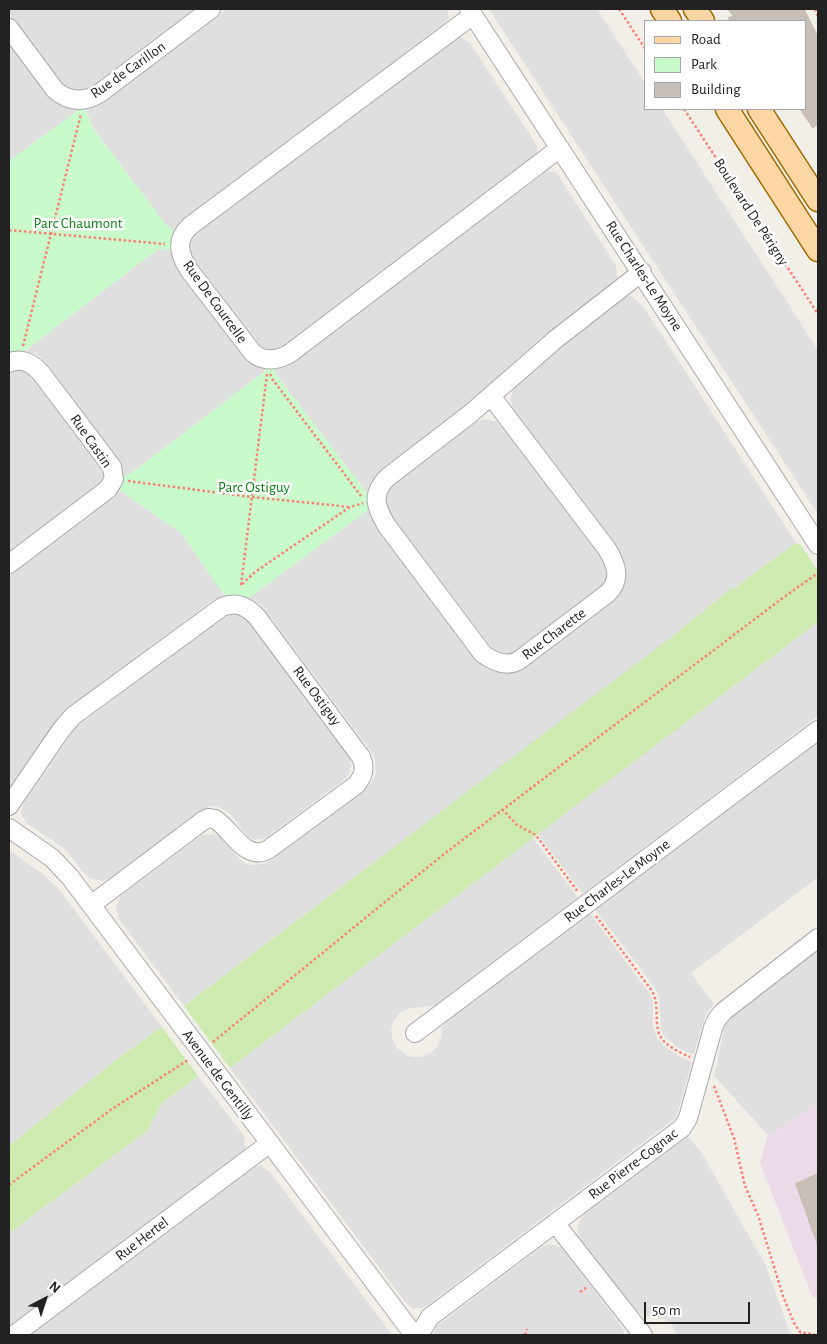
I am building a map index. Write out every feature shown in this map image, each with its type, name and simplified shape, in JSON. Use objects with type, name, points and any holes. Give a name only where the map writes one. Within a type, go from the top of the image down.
[{"type":"main road","points":[[662,9],[669,20]]},
{"type":"main road","points":[[694,9],[702,20]]},
{"type":"main road","points":[[728,110],[818,250]]},
{"type":"main road","points":[[760,110],[818,200]]},
{"type":"street","name":"Rue de Carillon","points":[[9,28],[55,90],[64,98],[76,101],[93,97],[100,93],[212,9]]},
{"type":"street","name":"Rue Charles-Le Moyne","points":[[471,12],[818,545]]},
{"type":"street","name":"Rue De Courcelle","points":[[471,12],[190,226],[181,237],[179,245],[189,270],[253,353],[265,359],[280,358],[289,354],[560,148]]},
{"type":"street","name":"Rue Charette","points":[[491,396],[607,549],[617,575],[614,585],[608,593],[518,660],[504,664],[494,661],[483,654],[387,526],[378,509],[376,498],[380,486],[388,477],[470,414],[556,339],[642,272]]},
{"type":"street","name":"Rue Castin","points":[[9,564],[108,489],[114,479],[112,467],[106,458],[45,378],[32,365],[14,361]]},
{"type":"street","name":"Rue Ostiguy","points":[[9,806],[61,730],[80,710],[222,607],[232,604],[242,605],[257,617],[356,749],[364,765],[362,778],[356,785],[270,849],[262,852],[254,853],[246,849],[215,820],[211,818],[204,820],[91,905]]},
{"type":"street","name":"Rue Charles-Le Moyne","points":[[415,1033],[818,730]]},
{"type":"street","name":"Avenue de Gentilly","points":[[9,828],[52,858],[70,877],[414,1335]]},
{"type":"street","name":"Rue Pierre-Cognac","points":[[419,1335],[430,1318],[682,1128],[688,1118],[717,1018],[818,938]]},
{"type":"street","name":"Rue Hertel","points":[[14,1335],[270,1143]]},
{"type":"street","points":[[555,1223],[642,1335]]},
{"type":"path","points":[[619,9],[644,47]]},
{"type":"path","points":[[815,9],[818,17]]},
{"type":"path","points":[[14,361],[52,233],[83,109],[76,101]]},
{"type":"path","name":"Boulevard De Périgny","points":[[685,110],[818,314]]},
{"type":"path","points":[[9,230],[179,245]]},
{"type":"path","points":[[239,590],[268,368],[273,380],[366,503],[357,503],[350,507],[255,572],[241,585]]},
{"type":"path","points":[[114,479],[252,497],[350,507]]},
{"type":"path","points":[[212,1043],[389,898],[502,809],[818,573]]},
{"type":"path","points":[[502,809],[517,825],[538,838],[581,896]]},
{"type":"path","points":[[592,911],[655,996],[660,1035],[673,1048],[692,1058]]},
{"type":"path","points":[[9,1185],[112,1109],[188,1059]]},
{"type":"path","points":[[712,1082],[734,1138],[744,1186],[758,1215],[788,1312],[800,1332],[816,1335]]},
{"type":"path","points":[[525,1335],[527,1329]]},
{"type":"shaded area","points":[[9,9],[197,9],[91,88],[81,92],[69,90],[59,82],[9,15]]},
{"type":"shaded area","points":[[226,9],[448,9],[448,16],[450,17],[444,24],[188,217],[175,231],[167,226],[94,129],[85,109],[100,104]]},
{"type":"shaded area","points":[[489,9],[597,9],[644,81],[644,110],[663,110],[818,350],[818,514]]},
{"type":"shaded area","points":[[457,37],[463,37],[463,39],[470,43],[537,146],[537,155],[283,348],[271,350],[261,347],[255,343],[190,255],[189,242],[193,235]]},
{"type":"shaded area","points":[[9,42],[51,98],[63,106],[80,109],[9,161]]},
{"type":"shaded area","points":[[547,171],[555,172],[558,175],[616,266],[618,277],[546,334],[456,414],[377,474],[371,481],[367,493],[275,373],[273,367],[329,334]]},
{"type":"shaded area","points":[[158,249],[171,250],[177,267],[264,366],[265,371],[130,474],[122,477],[122,468],[115,456],[47,365],[38,355],[25,351]]},
{"type":"shaded area","points":[[631,296],[643,306],[796,543],[736,588],[732,588],[556,727],[184,1006],[119,919],[116,908],[120,896],[202,835],[214,834],[221,837],[242,861],[247,864],[267,863],[362,792],[370,785],[376,773],[375,759],[370,750],[262,606],[249,598],[368,510],[375,524],[469,650],[479,663],[487,669],[506,673],[525,667],[611,603],[625,584],[626,577],[623,559],[616,546],[514,410],[510,399],[514,387],[560,346],[624,297]]},
{"type":"shaded area","points":[[16,369],[28,370],[105,472],[105,478],[100,485],[9,553],[9,373]]},
{"type":"shaded area","points":[[485,419],[495,421],[504,427],[602,557],[607,570],[606,579],[601,587],[510,654],[497,653],[490,646],[391,516],[386,505],[385,496],[390,487],[476,422]]},
{"type":"shaded area","points":[[118,489],[181,532],[225,596],[213,600],[61,714],[9,789],[9,574],[111,497]]},
{"type":"shaded area","points":[[233,614],[243,616],[250,622],[349,754],[351,763],[349,775],[264,839],[248,837],[231,815],[223,809],[215,806],[208,807],[113,876],[104,881],[91,879],[66,850],[27,823],[21,814],[24,803],[75,728],[217,621]]},
{"type":"shaded area","points":[[818,622],[818,716],[583,894],[538,834]]},
{"type":"shaded area","points":[[818,741],[818,877],[691,973],[714,1004],[706,1014],[694,1054],[688,1053],[677,1047],[663,1035],[659,997],[656,989],[595,909]]},
{"type":"shaded area","points":[[533,838],[578,898],[435,1006],[410,1008],[399,1013],[393,1022],[391,1031],[396,1047],[412,1057],[421,1057],[431,1053],[438,1046],[442,1028],[447,1021],[590,913],[650,994],[653,1002],[653,1027],[657,1038],[667,1048],[692,1062],[674,1119],[429,1304],[422,1308],[413,1308],[405,1302],[230,1068]]},
{"type":"shaded area","points":[[9,850],[43,874],[61,892],[162,1027],[116,1060],[9,1146]]},
{"type":"shaded area","points":[[818,946],[818,1104],[768,1135],[714,1076],[727,1016]]},
{"type":"shaded area","points":[[198,1076],[245,1137],[244,1144],[246,1147],[244,1151],[9,1327],[9,1233],[147,1131],[162,1103]]},
{"type":"shaded area","points":[[818,1104],[818,1299],[812,1296],[760,1163],[768,1135]]},
{"type":"shaded area","points":[[688,1136],[703,1155],[766,1266],[791,1335],[677,1335],[672,1325],[664,1319],[643,1315],[631,1307],[579,1237],[577,1226],[583,1215]]},
{"type":"shaded area","points":[[260,1165],[270,1172],[392,1335],[30,1335],[255,1167]]},
{"type":"shaded area","points":[[550,1244],[560,1247],[565,1252],[619,1323],[625,1335],[433,1335],[437,1326],[541,1247]]},
{"type":"green space","name":"Parc Chaumont","points":[[80,109],[85,109],[94,130],[167,226],[175,231],[171,238],[171,250],[158,249],[25,351],[9,353],[9,161]]},
{"type":"green space","name":"Parc Ostiguy","points":[[264,366],[273,367],[275,373],[367,493],[368,510],[249,598],[235,594],[225,596],[181,533],[118,489],[122,477],[130,474],[265,371]]},
{"type":"green space","points":[[796,543],[801,545],[818,571],[818,622],[230,1068],[184,1006],[669,639],[732,588],[736,588]]},
{"type":"green space","points":[[162,1027],[198,1076],[162,1103],[147,1131],[9,1233],[9,1146],[116,1060]]},
{"type":"building","points":[[728,9],[804,9],[818,37],[818,124],[813,128],[801,110],[807,110],[807,20],[730,20],[728,18],[733,16]]},
{"type":"building","points":[[818,1174],[818,1246],[796,1184]]}]
